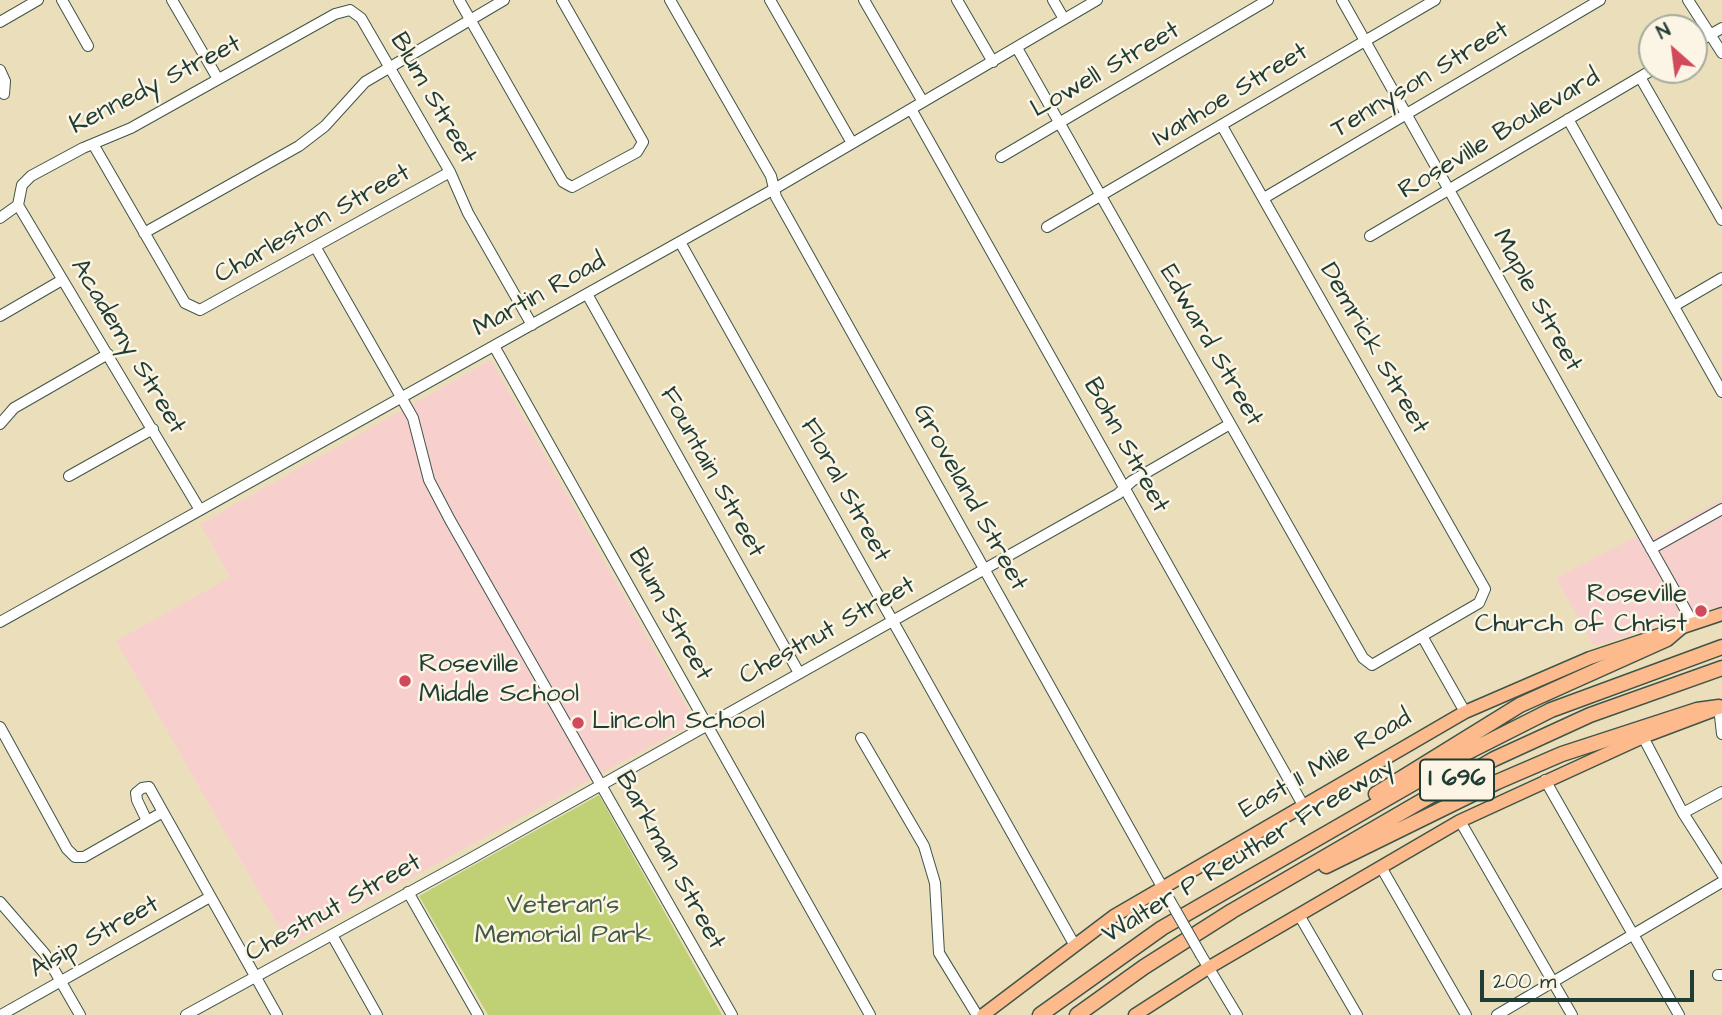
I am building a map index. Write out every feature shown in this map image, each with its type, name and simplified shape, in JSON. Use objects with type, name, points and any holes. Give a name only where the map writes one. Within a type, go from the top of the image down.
[{"type":"highway","points":[[1300,849],[1363,803],[1520,705],[1667,639],[1687,626]]},
{"type":"highway","name":"Walter P Reuther Freeway","points":[[1040,1015],[1162,928],[1512,728],[1594,693],[1722,647]]},
{"type":"highway","name":"Walter P Reuther Freeway","points":[[1077,1015],[1144,967],[1208,927],[1517,747],[1590,715],[1722,668]]},
{"type":"highway","points":[[1208,927],[1236,918],[1320,870],[1527,768],[1645,726],[1697,710],[1721,707]]},
{"type":"main road","name":"East 11 Mile Road","points":[[984,1015],[1074,943],[1162,886],[1465,712],[1552,673],[1722,614]]},
{"type":"main road","points":[[1136,1015],[1208,968],[1460,821],[1643,737],[1721,707]]},
{"type":"street","points":[[0,22],[38,0]]},
{"type":"street","points":[[62,0],[88,46]]},
{"type":"street","points":[[172,0],[218,79]]},
{"type":"street","points":[[459,0],[563,182],[569,187],[576,186],[638,152],[642,145],[562,0]]},
{"type":"street","points":[[93,144],[144,233],[299,146],[325,126],[356,88],[504,0]]},
{"type":"street","name":"Groveland Street","points":[[670,0],[776,188],[776,197],[1201,956],[1237,1015]]},
{"type":"street","points":[[770,0],[852,144]]},
{"type":"street","points":[[864,0],[923,102]]},
{"type":"street","points":[[957,0],[993,62]]},
{"type":"street","points":[[1053,0],[1064,19]]},
{"type":"street","name":"Martin Road","points":[[1,620],[776,188],[1097,0]]},
{"type":"street","name":"Lowell Street","points":[[1001,157],[1268,0]]},
{"type":"street","name":"Maple Street","points":[[1342,0],[1651,549],[1687,626]]},
{"type":"street","name":"Ivanhoe Street","points":[[1047,227],[1435,0]]},
{"type":"street","name":"Tennyson Street","points":[[1264,198],[1600,0]]},
{"type":"street","points":[[1688,0],[1705,30],[1711,34],[1722,52]]},
{"type":"street","name":"Kennedy Street","points":[[0,218],[18,205],[22,185],[28,178],[93,144],[131,128],[335,14],[350,10]]},
{"type":"street","name":"Blum Street","points":[[350,10],[361,18],[389,66],[450,172],[468,213],[532,325]]},
{"type":"street","points":[[1708,36],[1722,27]]},
{"type":"street","name":"Edward Street","points":[[1017,48],[1368,664],[1422,636]]},
{"type":"street","points":[[0,70],[5,81],[4,94]]},
{"type":"street","name":"Roseville Boulevard","points":[[1370,236],[1638,78]]},
{"type":"street","points":[[1644,84],[1722,219]]},
{"type":"street","name":"Bohn Street","points":[[911,109],[1303,804]]},
{"type":"street","points":[[1568,119],[1722,392]]},
{"type":"street","name":"Demrick Street","points":[[1222,126],[1486,594],[1479,603],[1422,636]]},
{"type":"street","name":"Charleston Street","points":[[144,233],[182,299],[194,310],[205,309],[450,172]]},
{"type":"street","name":"Academy Street","points":[[18,205],[200,510]]},
{"type":"street","name":"Floral Street","points":[[680,242],[1074,943]]},
{"type":"street","name":"Barkman Street","points":[[316,248],[413,418],[429,480],[732,1015]]},
{"type":"street","points":[[1674,306],[1722,278]]},
{"type":"street","points":[[0,316],[62,280]]},
{"type":"street","name":"Fountain Street","points":[[587,294],[799,673]]},
{"type":"street","name":"Blum Street","points":[[494,346],[870,1015]]},
{"type":"street","points":[[0,424],[14,408],[108,354]]},
{"type":"street","name":"Chestnut Street","points":[[186,1015],[984,569],[1230,424]]},
{"type":"street","points":[[69,476],[153,429]]},
{"type":"street","points":[[1651,549],[1722,509]]},
{"type":"street","points":[[1422,636],[1465,712]]},
{"type":"street","points":[[1721,707],[1722,734]]},
{"type":"street","points":[[0,727],[67,849],[75,857],[84,857],[163,812]]},
{"type":"street","points":[[1643,737],[1683,813],[1722,874]]},
{"type":"street","points":[[861,738],[924,846],[935,883],[939,953],[977,1015]]},
{"type":"street","points":[[1545,780],[1679,1015]]},
{"type":"street","points":[[147,821],[137,800],[136,793],[142,788],[149,788],[277,1015]]},
{"type":"street","points":[[1683,813],[1722,792]]},
{"type":"street","points":[[1460,821],[1573,1015]]},
{"type":"street","points":[[1381,867],[1466,1015]]},
{"type":"street","points":[[1497,1015],[1722,882]]},
{"type":"street","points":[[408,892],[478,1015]]},
{"type":"street","name":"Alsip Street","points":[[1,1015],[209,897]]},
{"type":"street","points":[[0,902],[46,954],[80,1015]]},
{"type":"street","points":[[1299,915],[1357,1015]]},
{"type":"street","points":[[332,935],[377,1015]]},
{"type":"shaded area","name":"Roseville Middle School","points":[[491,360],[695,722],[289,945],[116,641],[230,577],[200,524]]},
{"type":"shaded area","points":[[1722,499],[1722,606],[1594,646],[1556,578],[1650,529],[1655,537]]},
{"type":"green space","name":"Veteran's Memorial Park","points":[[599,795],[722,1015],[488,1015],[419,896]]},
{"type":"place","name":"Roseville Church of Christ","points":[[1701,611]]},
{"type":"place","name":"Roseville Middle School","points":[[405,681]]},
{"type":"place","name":"Lincoln School","points":[[578,723]]}]
